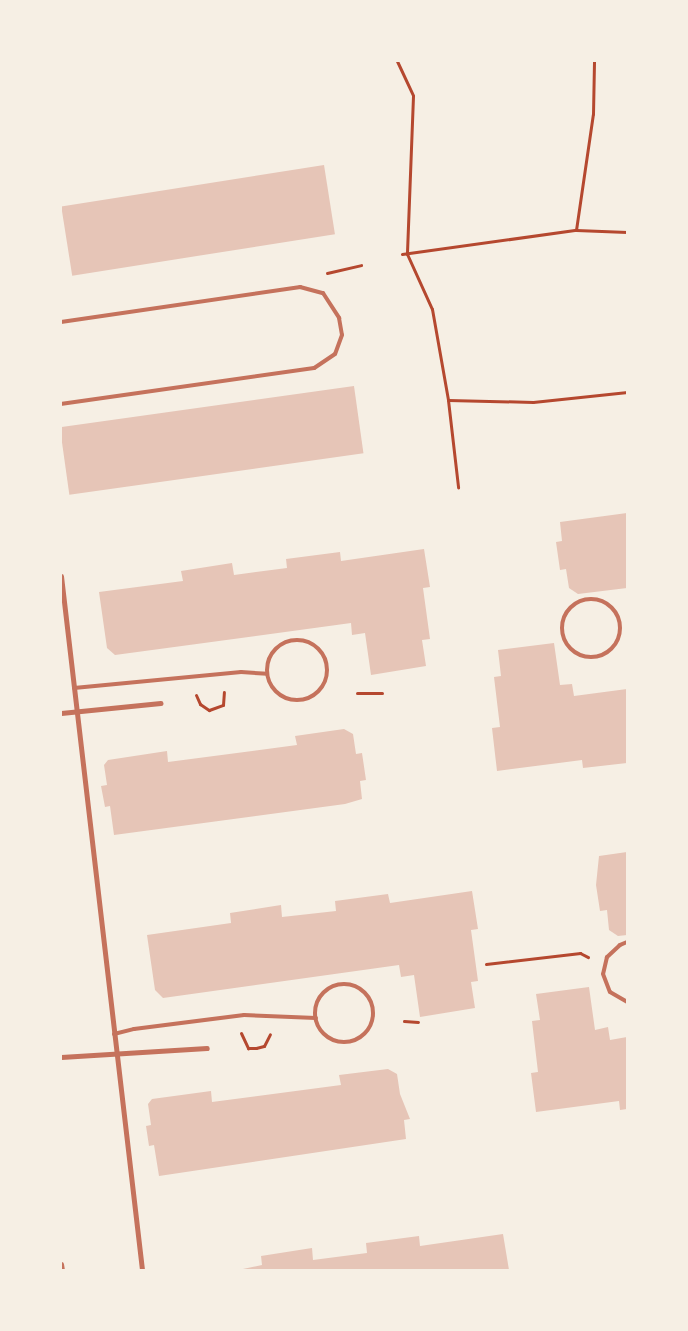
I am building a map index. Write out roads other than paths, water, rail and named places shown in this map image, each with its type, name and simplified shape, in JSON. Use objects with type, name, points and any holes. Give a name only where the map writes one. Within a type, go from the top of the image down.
[{"type":"street","points":[[61,576],[142,1270]]},
{"type":"street","points":[[61,713],[161,703]]},
{"type":"street","points":[[61,1057],[207,1048]]},
{"type":"street","points":[[61,1264],[62,1270]]},
{"type":"lane","points":[[61,322],[300,287],[323,293],[339,318],[342,334],[334,354],[314,368],[61,404]]},
{"type":"lane","points":[[593,599],[610,606],[620,621],[621,631],[613,649],[605,655],[585,658],[568,646],[563,638],[562,628],[568,610],[576,603],[593,599]]},
{"type":"lane","points":[[621,631],[627,631]]},
{"type":"lane","points":[[294,640],[313,644],[320,650],[328,667],[324,686],[310,698],[301,701],[291,700],[275,691],[267,674],[271,656],[277,648],[294,640]]},
{"type":"lane","points":[[74,688],[241,672],[267,674]]},
{"type":"lane","points":[[627,942],[613,950],[604,965],[603,974],[610,992],[627,1002]]},
{"type":"lane","points":[[344,984],[362,991],[373,1008],[370,1026],[365,1034],[349,1042],[331,1040],[318,1027],[316,1018],[319,999],[334,986],[344,984]]},
{"type":"lane","points":[[114,1034],[134,1029],[244,1015],[316,1018]]}]
